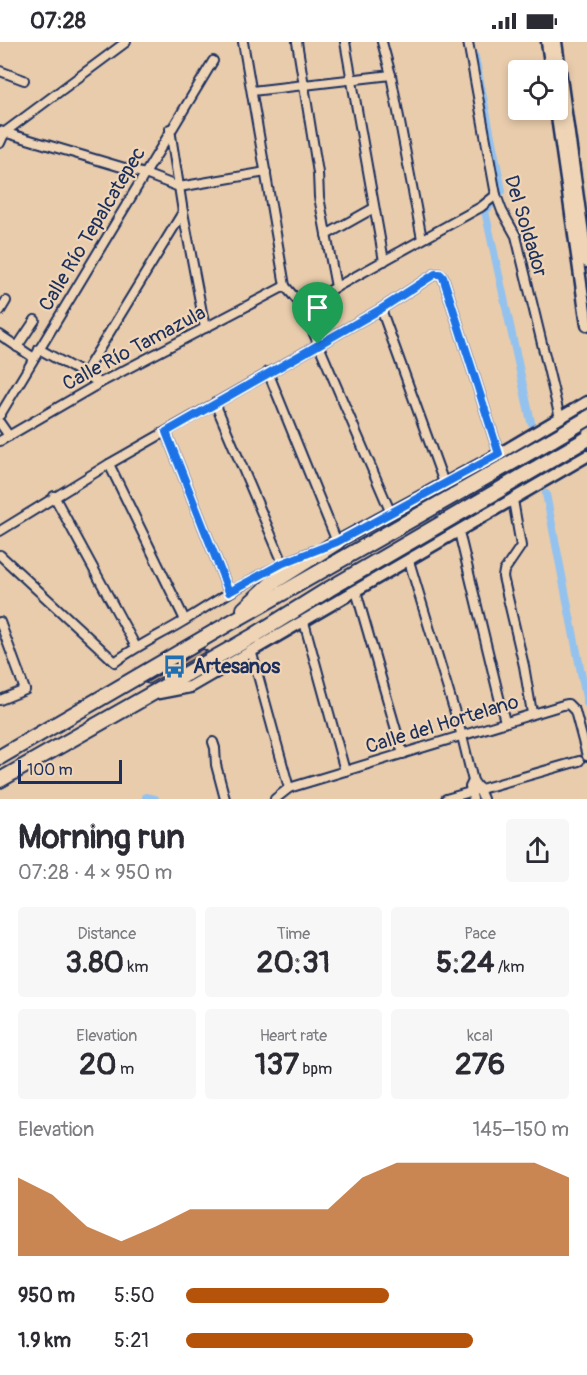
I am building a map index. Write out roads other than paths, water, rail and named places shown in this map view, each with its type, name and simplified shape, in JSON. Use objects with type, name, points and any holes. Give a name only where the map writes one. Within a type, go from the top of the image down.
[{"type":"highway","points":[[0,757],[587,419]]},
{"type":"highway","points":[[0,780],[565,460],[587,439]]},
{"type":"highway","points":[[228,624],[272,583],[337,542]]},
{"type":"main road","points":[[547,42],[550,60]]},
{"type":"main road","points":[[556,42],[557,60]]},
{"type":"main road","points":[[562,120],[587,325]]},
{"type":"main road","points":[[575,214],[587,262]]},
{"type":"main road","points":[[337,542],[390,511],[499,454],[587,402]]},
{"type":"main road","points":[[150,695],[190,687],[513,500],[565,460],[579,453],[582,437],[574,422],[560,418]]},
{"type":"main road","points":[[565,460],[587,456]]},
{"type":"street","points":[[0,143],[2,131],[126,42]]},
{"type":"street","points":[[243,42],[285,286],[302,306],[390,511]]},
{"type":"street","points":[[297,42],[318,173],[319,197],[336,287]]},
{"type":"street","points":[[345,42],[384,261]]},
{"type":"street","points":[[382,42],[391,75],[422,239]]},
{"type":"street","name":"Del Soldador","points":[[468,42],[496,195],[516,236],[560,418]]},
{"type":"street","name":"Calle Río Tepalcatepec","points":[[0,415],[213,61]]},
{"type":"street","points":[[0,71],[24,80]]},
{"type":"street","points":[[252,90],[391,75]]},
{"type":"street","points":[[170,129],[205,328]]},
{"type":"street","points":[[2,131],[145,174],[179,187],[267,172]]},
{"type":"street","points":[[302,306],[481,207],[496,195]]},
{"type":"street","points":[[326,235],[374,208]]},
{"type":"street","points":[[84,374],[183,212]]},
{"type":"street","points":[[0,531],[54,496],[381,309],[435,274],[443,277],[499,454]]},
{"type":"street","name":"Calle Río Tamazula","points":[[0,441],[100,383],[285,286]]},
{"type":"street","points":[[0,310],[6,301]]},
{"type":"street","points":[[381,309],[444,483]]},
{"type":"street","points":[[17,347],[35,320]]},
{"type":"street","points":[[0,335],[34,358]]},
{"type":"street","points":[[39,349],[100,383]]},
{"type":"street","points":[[0,555],[115,662],[229,592],[283,563],[337,542],[268,372]]},
{"type":"street","points":[[215,403],[283,563]]},
{"type":"street","points":[[0,423],[9,436]]},
{"type":"street","points":[[166,432],[229,592]]},
{"type":"street","points":[[109,464],[184,620]]},
{"type":"street","points":[[54,496],[136,647]]},
{"type":"street","points":[[513,500],[522,540],[521,546],[504,571],[503,577],[524,666],[532,713]]},
{"type":"street","points":[[459,532],[505,722]]},
{"type":"street","points":[[409,561],[462,736],[473,781],[470,787],[483,799]]},
{"type":"street","points":[[356,591],[403,754]]},
{"type":"street","points":[[0,622],[25,690],[0,700]]},
{"type":"street","points":[[304,622],[345,771]]},
{"type":"street","points":[[251,650],[289,789]]},
{"type":"street","name":"Calle del Hortelano","points":[[275,799],[289,789],[532,713],[568,704],[572,706],[587,756]]},
{"type":"street","points":[[213,742],[216,765],[225,799]]},
{"type":"street","points":[[446,799],[475,793],[579,761]]},
{"type":"waterway","points":[[473,54],[502,191]]},
{"type":"waterway","points":[[493,202],[485,211],[531,422]]},
{"type":"waterway","points":[[546,494],[587,703]]},
{"type":"waterway","points":[[146,797],[155,799]]},
{"type":"place","name":"Artesanos","points":[[175,666]]}]
